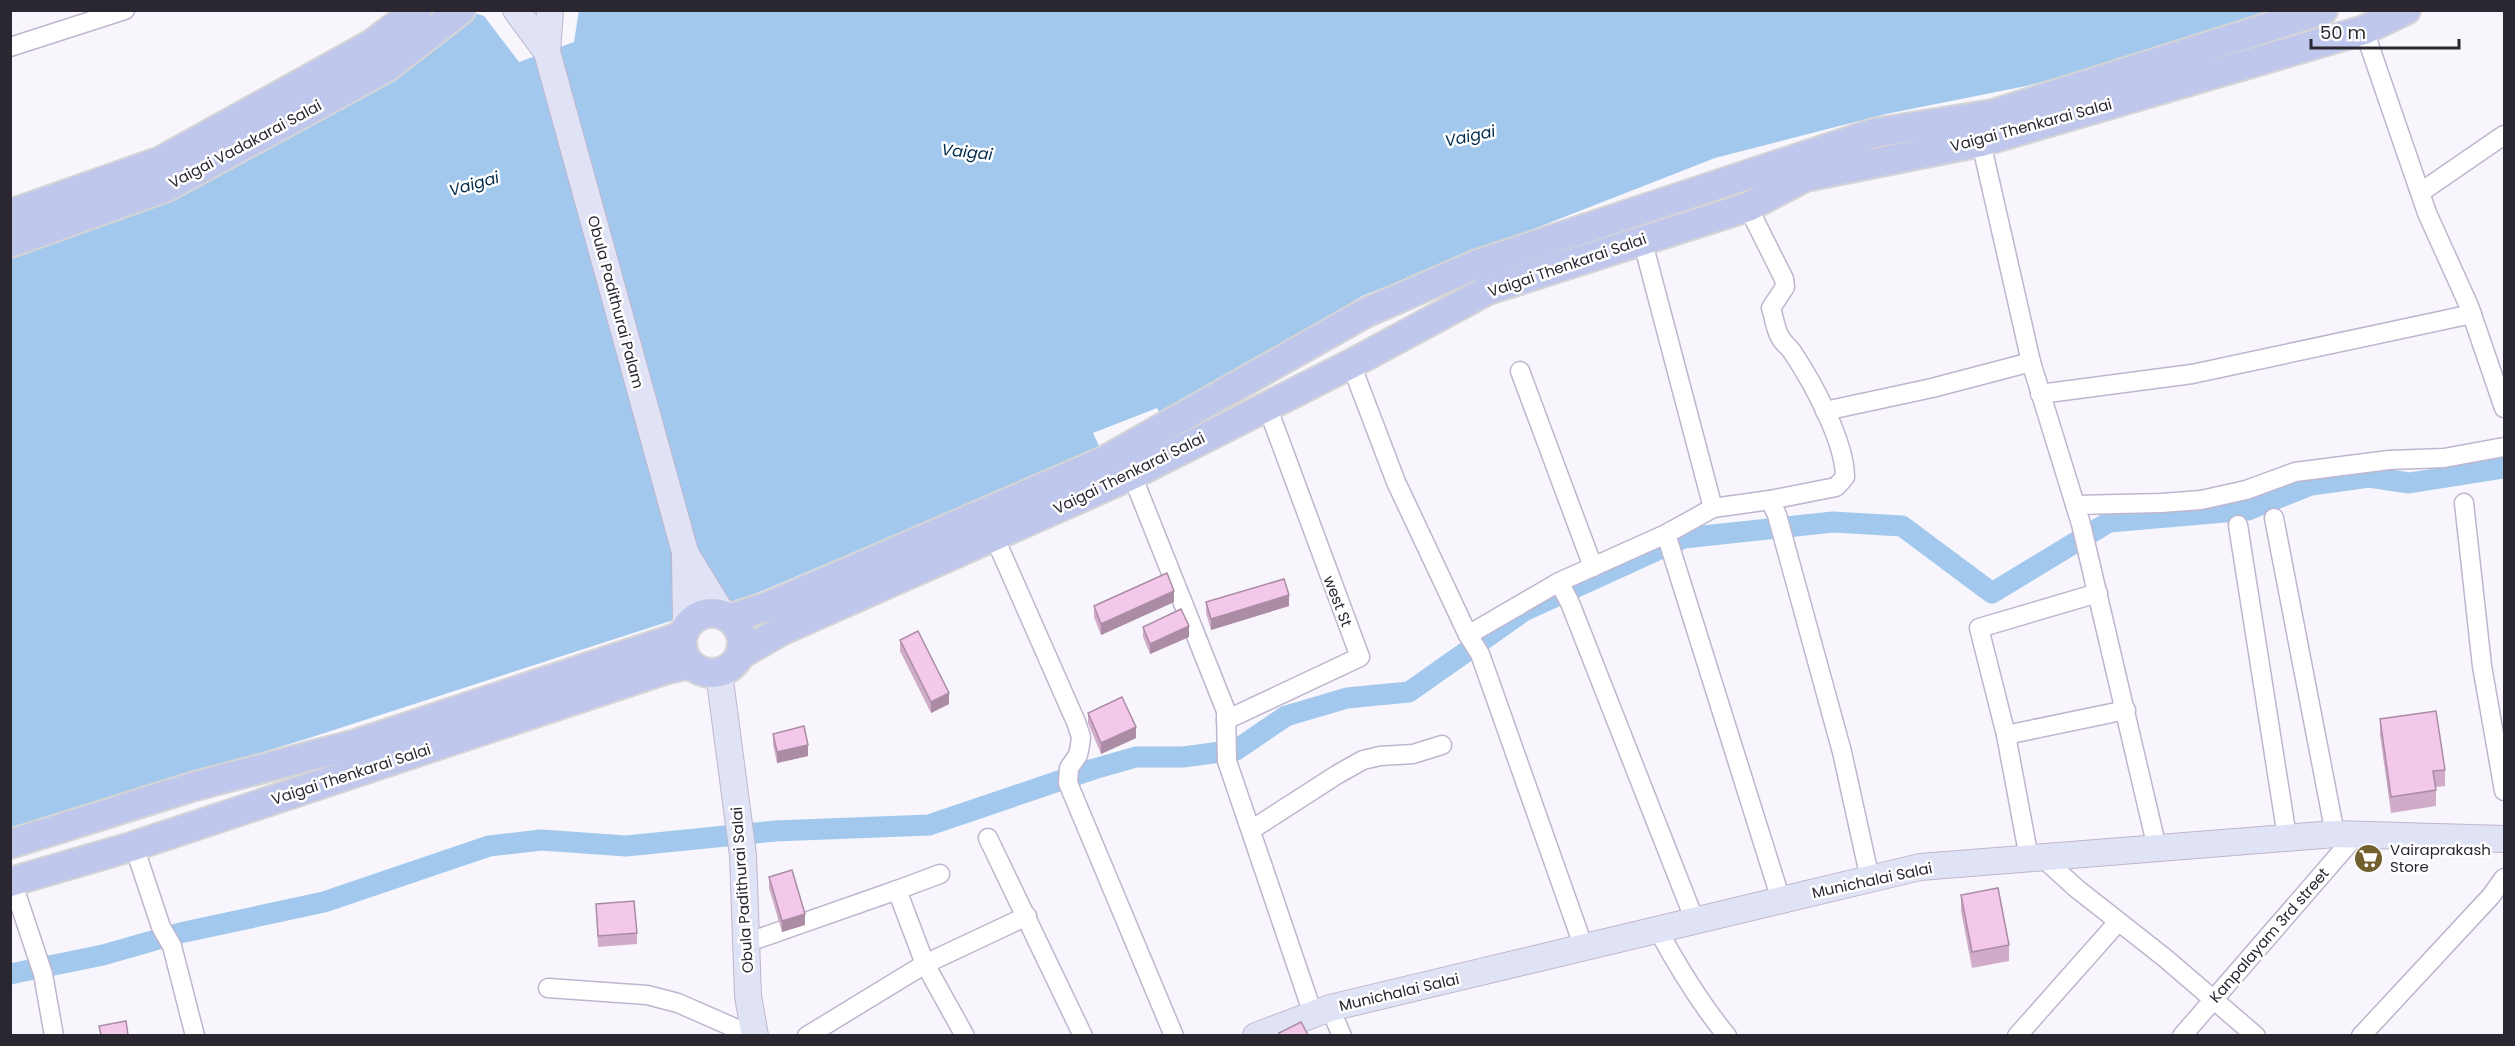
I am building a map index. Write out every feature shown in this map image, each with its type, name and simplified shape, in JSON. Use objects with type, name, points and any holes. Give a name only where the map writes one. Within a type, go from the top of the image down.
[{"type":"main road","name":"Vaigai Vadakarai Salai","points":[[10,214],[161,160],[372,44],[417,10]]},
{"type":"main road","name":"Vaigai Vadakarai Salai","points":[[10,243],[168,187],[386,68],[461,10]]},
{"type":"main road","name":"Obula Padithurai Palam","points":[[516,10],[547,52]]},
{"type":"main road","name":"Obula Padithurai Palam","points":[[550,10],[547,52],[685,552],[684,631]]},
{"type":"main road","name":"Vaigai Thenkarai Salai","points":[[726,616],[769,606],[1104,461],[1365,313],[1475,265],[1874,132],[1993,114],[2323,10]]},
{"type":"main road","name":"Vaigai Thenkarai Salai","points":[[741,654],[781,631],[1132,475],[1351,364],[1488,290],[1748,207],[1805,177],[1981,142],[2364,30],[2406,10]]},
{"type":"main road","name":"Obula Padithurai Palam","points":[[685,552],[726,616]]},
{"type":"main road","points":[[702,614],[726,616],[742,634],[741,654],[736,662],[718,673],[699,670],[690,664],[685,656],[684,631],[693,619],[702,614]]},
{"type":"main road","name":"Vaigai Thenkarai Salai","points":[[10,844],[195,786],[356,744],[684,631]]},
{"type":"main road","name":"Vaigai Thenkarai Salai","points":[[11,882],[134,846],[664,670],[690,664]]},
{"type":"main road","name":"Obula Padithurai Salai","points":[[718,673],[740,822],[748,996],[754,1035]]},
{"type":"main road","name":"Munichalai Salai","points":[[1256,1035],[1322,1011],[1920,867],[2346,834],[2505,839]]},
{"type":"street","points":[[10,47],[125,10]]},
{"type":"street","points":[[2364,30],[2427,213],[2472,314],[2505,408]]},
{"type":"street","points":[[2421,192],[2505,135]]},
{"type":"street","points":[[1981,142],[2031,362],[2081,524],[2157,848]]},
{"type":"street","points":[[1468,635],[1559,582],[1666,534],[1713,508],[1774,508],[1836,487],[1845,477],[1845,460],[1825,411],[1792,350],[1783,342],[1778,333],[1771,308],[1785,287],[1784,279],[1748,207]]},
{"type":"street","points":[[1642,239],[1713,508]]},
{"type":"street","points":[[2040,394],[2192,374],[2472,314]]},
{"type":"street","points":[[1825,411],[1932,388],[2031,362]]},
{"type":"street","points":[[1351,364],[1396,482],[1468,635],[1480,654],[1584,948]]},
{"type":"street","points":[[1520,370],[1593,567]]},
{"type":"street","name":"west St","points":[[1226,720],[1360,657],[1267,405]]},
{"type":"street","points":[[2075,505],[2201,500],[2246,490],[2295,472],[2389,460],[2444,458],[2505,447]]},
{"type":"street","points":[[1132,475],[1226,711],[1227,761],[1251,830],[1322,1011],[1342,1035]]},
{"type":"street","points":[[2464,503],[2482,666],[2505,790]]},
{"type":"street","points":[[1774,508],[1842,752],[1870,879]]},
{"type":"street","points":[[2274,518],[2346,834]]},
{"type":"street","points":[[2238,525],[2287,837]]},
{"type":"street","points":[[1666,534],[1675,555],[1781,900]]},
{"type":"street","points":[[994,536],[1081,737],[1078,755],[1069,776],[1174,1035]]},
{"type":"street","points":[[1559,582],[1570,603],[1695,921]]},
{"type":"street","points":[[2098,593],[1979,628],[2036,858],[2165,958],[2256,1035]]},
{"type":"street","points":[[2006,735],[2126,710]]},
{"type":"street","points":[[1251,830],[1363,760],[1380,756],[1413,754],[1442,745]]},
{"type":"street","name":"Kanpalayam 3rd street","points":[[2182,1035],[2346,834]]},
{"type":"street","points":[[988,838],[1083,1035]]},
{"type":"street","points":[[134,846],[161,927],[172,946],[195,1035]]},
{"type":"street","points":[[746,943],[940,874]]},
{"type":"street","points":[[2361,1035],[2492,896],[2504,880]]},
{"type":"street","points":[[11,882],[43,974],[54,1035]]},
{"type":"street","points":[[897,891],[925,964],[965,1035]]},
{"type":"street","points":[[807,1035],[925,964],[1027,916]]},
{"type":"street","points":[[2018,1035],[2118,922]]},
{"type":"street","points":[[1658,930],[1677,965],[1709,1014],[1727,1035]]},
{"type":"street","points":[[548,987],[647,995],[678,1003],[754,1035]]},
{"type":"water","name":"Vaigai","points":[[579,10],[2279,11],[2184,44],[2026,86],[1886,114],[1715,158],[1362,296],[1162,419],[1157,408],[1093,433],[1100,448],[757,593],[306,739],[11,829],[11,258],[162,203],[474,13],[484,16],[519,62],[574,42]]},
{"type":"building","points":[[1167,573],[1174,591],[1101,624],[1094,606]]},
{"type":"building","points":[[1284,579],[1289,595],[1211,619],[1206,602]]},
{"type":"building","points":[[1181,609],[1189,626],[1150,644],[1143,627]]},
{"type":"building","points":[[918,631],[949,693],[931,702],[900,640]]},
{"type":"building","points":[[1122,697],[1136,727],[1101,743],[1088,713]]},
{"type":"building","points":[[2436,711],[2445,770],[2433,771],[2436,790],[2391,797],[2380,719]]},
{"type":"building","points":[[804,726],[808,745],[777,752],[773,734]]},
{"type":"building","points":[[792,870],[805,914],[782,921],[769,877]]},
{"type":"building","points":[[1998,888],[2009,945],[1972,952],[1961,895]]},
{"type":"building","points":[[634,901],[637,933],[598,936],[596,904]]},
{"type":"building","points":[[126,1021],[128,1035],[101,1035],[99,1026]]},
{"type":"building","points":[[1301,1022],[1308,1035],[1280,1035],[1279,1033]]},
{"type":"waterway","points":[[10,974],[103,955],[180,933],[324,902],[489,846],[541,840],[626,846],[775,831],[929,825],[1136,757],[1183,757],[1236,750],[1286,716],[1347,698],[1409,692],[1524,611],[1684,538],[1833,522],[1902,526],[1992,593],[2109,522],[2248,510],[2311,485],[2369,477],[2409,483],[2504,468]]},
{"type":"place","name":"Vairaprakash Store","points":[[2369,858]]}]
